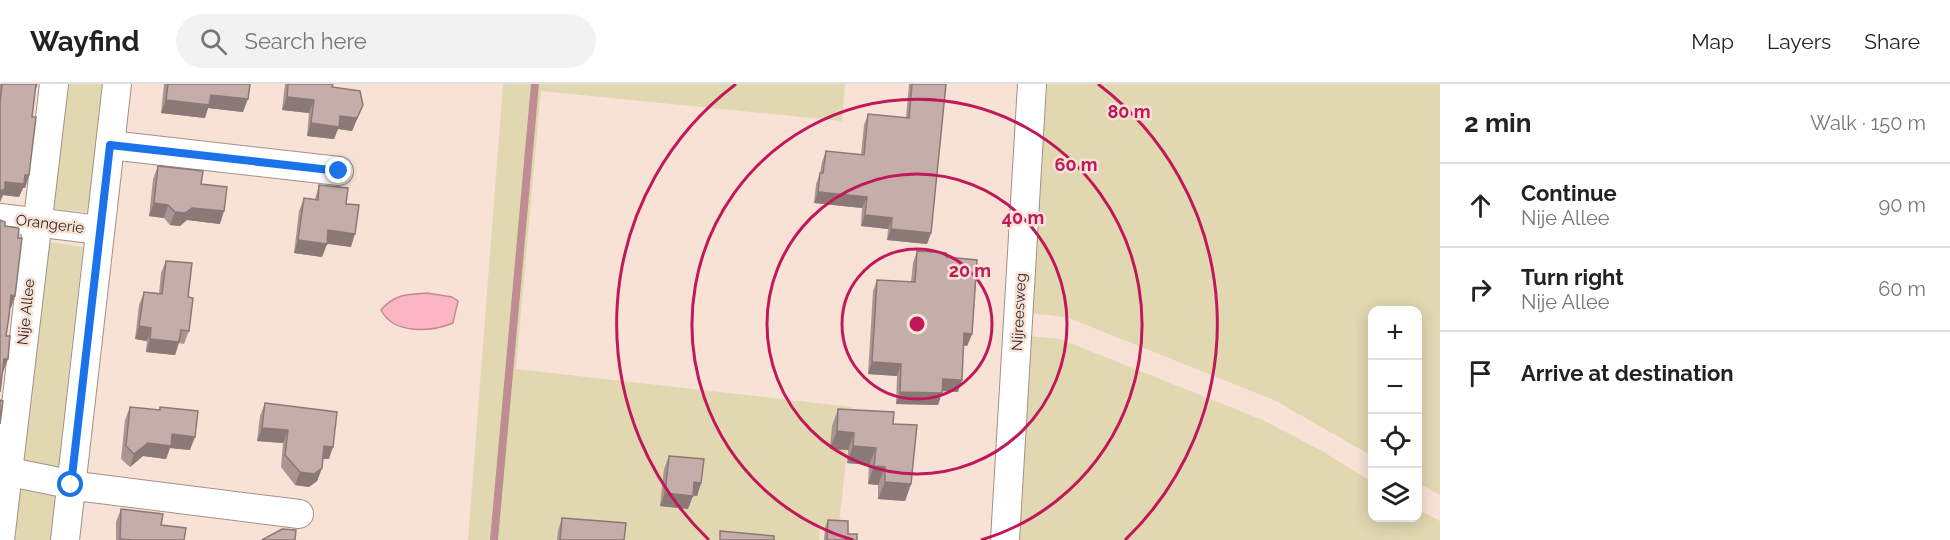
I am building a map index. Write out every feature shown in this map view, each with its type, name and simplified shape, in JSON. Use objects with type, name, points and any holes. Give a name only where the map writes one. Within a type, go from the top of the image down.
[{"type":"street","name":"Nije Allee","points":[[0,540],[4,471],[54,84]]},
{"type":"street","points":[[65,540],[117,84]]},
{"type":"street","name":"Nijreesweg","points":[[1005,540],[1032,84]]},
{"type":"street","points":[[110,145],[339,171]]},
{"type":"street","name":"Orangerie","points":[[0,218],[100,230]]},
{"type":"street","points":[[4,471],[71,485],[299,514]]},
{"type":"shaded area","points":[[69,84],[103,84],[89,212],[53,209]]},
{"type":"shaded area","points":[[503,84],[845,84],[842,121],[541,91],[516,369],[852,407],[839,524],[820,527],[819,540],[468,540]]},
{"type":"shaded area","points":[[1040,84],[1440,84],[1440,495],[1422,485],[1422,306],[1368,306],[1368,454],[1274,400],[1066,317],[1026,313]]},
{"type":"shaded area","points":[[49,242],[83,247],[58,471],[24,466]]},
{"type":"shaded area","points":[[427,293],[452,297],[458,301],[453,323],[434,328],[414,329],[395,324],[381,310],[396,298]]},
{"type":"shaded area","points":[[1029,336],[1060,339],[1265,421],[1322,451],[1368,480],[1368,522],[1422,522],[1422,511],[1440,521],[1440,540],[1014,540]]},
{"type":"shaded area","points":[[15,483],[57,489],[51,540],[9,540]]},
{"type":"building","points":[[2,84],[36,84],[32,117],[36,117],[29,175],[25,175],[24,184],[5,182],[5,189],[0,191],[0,103]]},
{"type":"building","points":[[168,84],[250,84],[248,99],[211,95],[209,105],[166,100]]},
{"type":"building","points":[[288,84],[333,84],[332,87],[360,91],[363,105],[357,118],[340,116],[339,127],[311,123],[314,100],[287,97]]},
{"type":"building","points":[[912,84],[946,84],[931,233],[891,229],[892,218],[865,215],[867,197],[818,192],[826,151],[864,155],[868,114],[909,118]]},
{"type":"building","points":[[158,166],[203,171],[201,184],[227,187],[224,211],[192,208],[185,213],[175,212],[168,205],[154,203]]},
{"type":"building","points":[[319,185],[348,188],[346,204],[359,205],[355,234],[328,230],[327,244],[298,240],[304,198],[318,200]]},
{"type":"building","points":[[0,220],[5,222],[5,226],[19,228],[18,238],[22,238],[15,296],[11,295],[6,336],[10,336],[8,359],[4,359],[0,392]]},
{"type":"building","points":[[917,251],[946,253],[946,257],[977,260],[972,334],[964,333],[962,380],[943,379],[942,393],[900,392],[901,364],[872,362],[877,280],[915,282]]},
{"type":"building","points":[[166,261],[192,263],[188,297],[193,298],[189,331],[181,330],[179,342],[150,339],[151,328],[139,326],[144,292],[162,294]]},
{"type":"building","points":[[0,400],[3,401],[0,424]]},
{"type":"building","points":[[265,403],[337,412],[333,447],[324,446],[322,468],[314,474],[300,472],[285,455],[288,430],[262,428]]},
{"type":"building","points":[[130,407],[198,411],[195,437],[172,434],[171,446],[148,443],[134,454],[126,446]]},
{"type":"building","points":[[838,409],[894,412],[893,424],[917,425],[911,484],[885,482],[885,467],[874,466],[876,448],[853,446],[854,433],[837,431]]},
{"type":"building","points":[[669,456],[704,459],[701,483],[694,482],[693,496],[665,493]]},
{"type":"building","points":[[121,509],[163,514],[161,525],[186,528],[184,540],[120,539]]},
{"type":"building","points":[[562,518],[626,523],[624,540],[560,540]]},
{"type":"building","points":[[828,520],[848,521],[848,534],[857,534],[857,540],[827,540]]},
{"type":"building","points":[[282,529],[296,530],[295,540],[262,540]]},
{"type":"building","points":[[720,531],[774,536],[774,540],[720,540]]},
{"type":"waterway","points":[[494,540],[535,84]]},
{"type":"route","points":[[71,485],[110,145],[339,171]]}]
